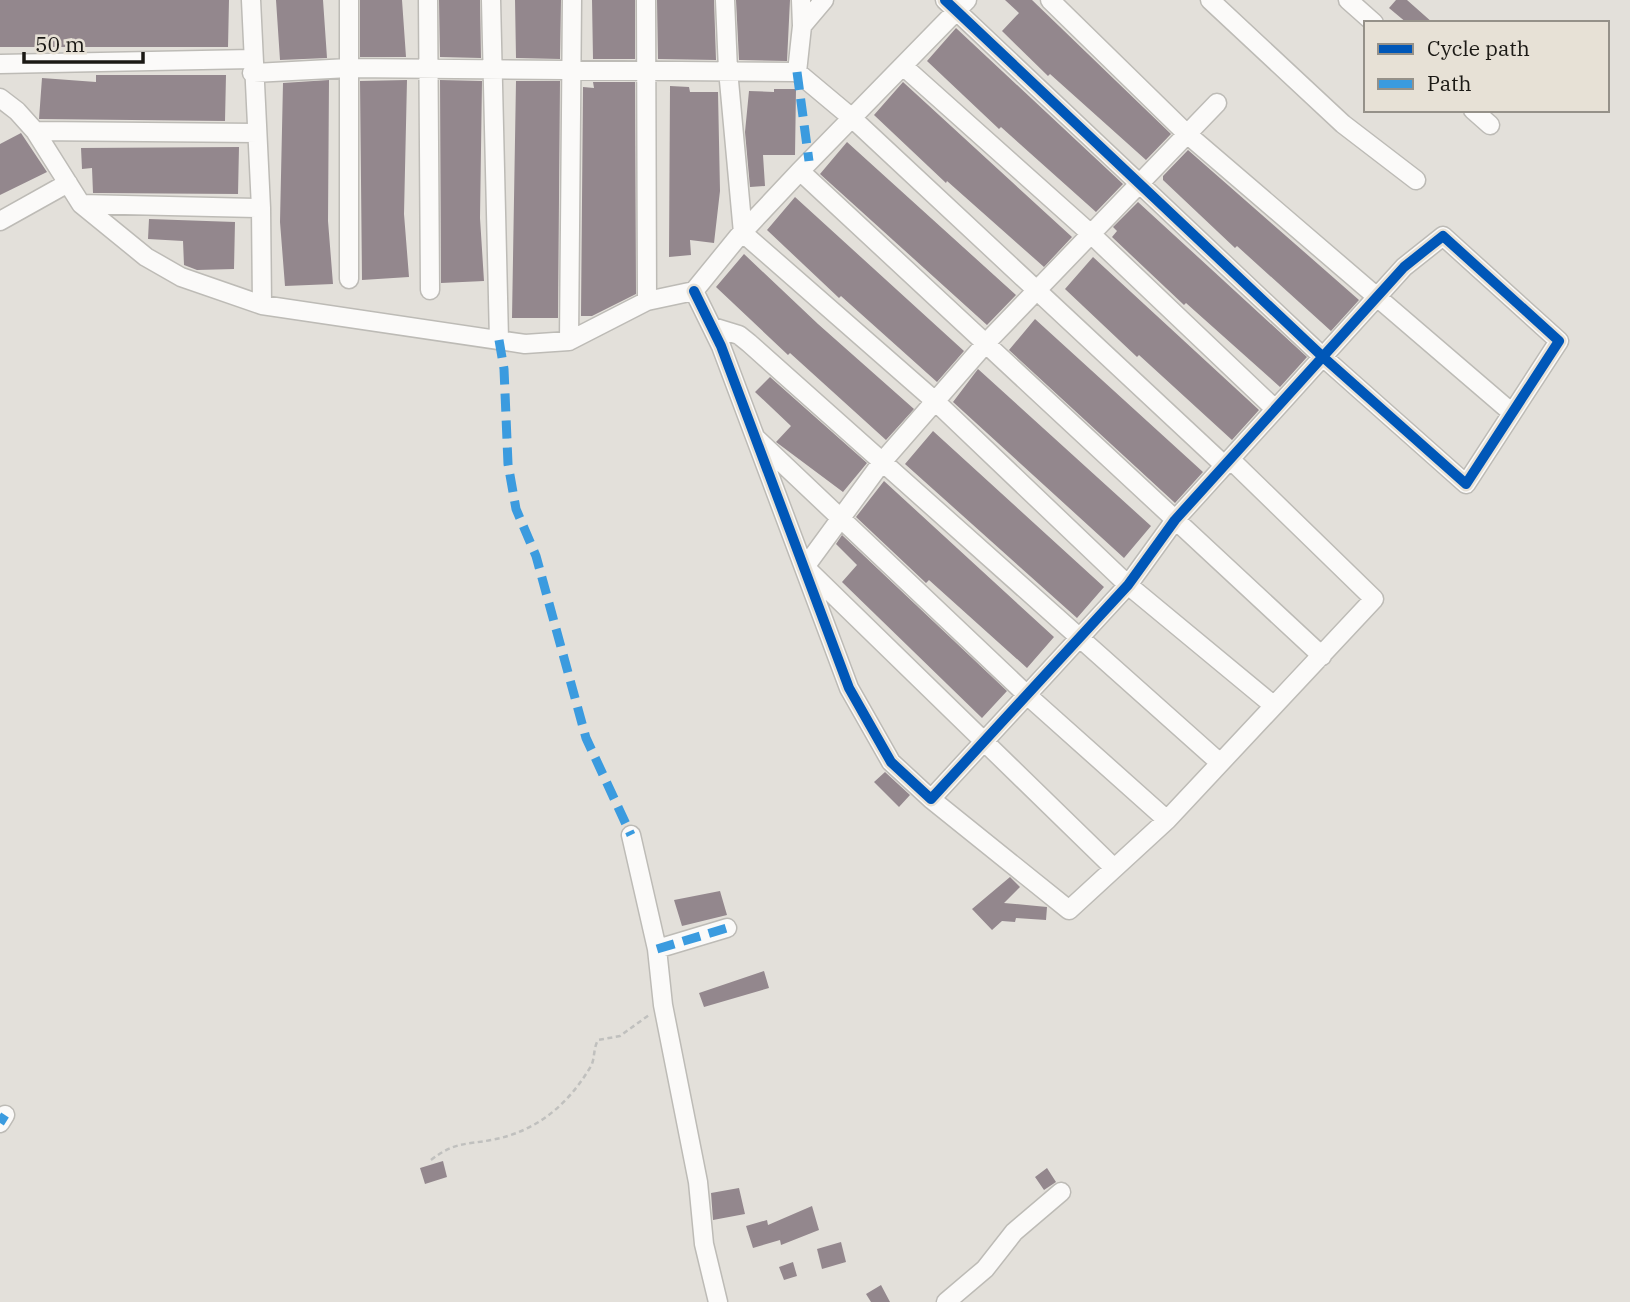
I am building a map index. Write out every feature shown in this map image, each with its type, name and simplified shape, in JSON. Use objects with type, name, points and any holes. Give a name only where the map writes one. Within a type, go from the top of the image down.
[{"type":"street","points":[[251,0],[252,66],[261,208],[262,305]]},
{"type":"street","points":[[349,0],[349,279]]},
{"type":"street","points":[[428,0],[430,290]]},
{"type":"street","points":[[491,0],[499,341]]},
{"type":"street","points":[[569,341],[572,0]]},
{"type":"street","points":[[646,0],[647,301]]},
{"type":"street","points":[[725,0],[728,70],[743,233],[935,401],[1128,585],[1273,705]]},
{"type":"street","points":[[797,72],[802,26],[801,0]]},
{"type":"street","points":[[802,26],[824,0]]},
{"type":"street","points":[[1050,0],[1187,134],[1511,412]]},
{"type":"street","points":[[1210,0],[1343,124],[1416,180]]},
{"type":"street","points":[[1348,0],[1372,21]]},
{"type":"street","points":[[0,98],[17,111],[34,131],[81,204],[135,249],[169,271],[262,305],[499,341],[532,344],[569,341],[647,301],[694,291],[743,233],[902,66],[956,4],[1323,357],[1466,484],[1559,341],[1443,236],[1404,267],[1323,357],[1227,462],[1175,520],[1128,585],[931,799]]},
{"type":"street","points":[[0,64],[797,72],[852,118],[1374,599],[1167,820],[1069,910],[931,799],[891,762],[849,688],[805,567],[751,434],[713,327],[694,291]]},
{"type":"street","points":[[902,66],[1091,234],[1275,409]]},
{"type":"street","points":[[805,567],[882,462],[986,343],[1217,103]]},
{"type":"street","points":[[0,120],[17,111]]},
{"type":"street","points":[[1475,112],[1490,125]]},
{"type":"street","points":[[34,131],[256,133]]},
{"type":"street","points":[[800,171],[1322,656]]},
{"type":"street","points":[[0,221],[68,183]]},
{"type":"street","points":[[81,204],[261,208]]},
{"type":"street","points":[[713,327],[744,339],[1219,762]]},
{"type":"street","points":[[751,434],[1027,695],[1167,820]]},
{"type":"street","points":[[805,567],[1114,867]]},
{"type":"street","points":[[631,835],[657,949],[663,1005],[698,1182],[704,1244],[718,1302]]},
{"type":"street","points":[[657,949],[727,928]]},
{"type":"street","points":[[946,1302],[985,1269],[1014,1232],[1061,1192]]},
{"type":"path","points":[[431,1160],[450,1145],[508,1137],[535,1127],[569,1098],[592,1064],[593,1050],[598,1041],[620,1036],[663,1005]]},
{"type":"building","points":[[0,0],[229,0],[228,47],[0,47]]},
{"type":"building","points":[[276,0],[323,0],[327,58],[280,60]]},
{"type":"building","points":[[360,0],[402,0],[406,57],[360,57]]},
{"type":"building","points":[[439,0],[480,0],[481,58],[440,57]]},
{"type":"building","points":[[515,0],[561,0],[560,59],[516,58]]},
{"type":"building","points":[[592,0],[635,0],[635,59],[593,59]]},
{"type":"building","points":[[657,0],[714,0],[716,60],[658,59]]},
{"type":"building","points":[[736,0],[790,0],[787,61],[739,60]]},
{"type":"building","points":[[1005,0],[1032,0],[1171,134],[1146,160],[1050,74],[1048,76],[1002,31],[1019,13]]},
{"type":"building","points":[[1396,0],[1407,0],[1431,21],[1405,21],[1389,8]]},
{"type":"building","points":[[956,28],[1123,184],[1096,212],[1001,127],[999,129],[927,61]]},
{"type":"building","points":[[96,75],[226,75],[225,121],[39,119],[42,78],[96,82]]},
{"type":"building","points":[[329,80],[328,221],[333,284],[285,286],[280,222],[283,83]]},
{"type":"building","points":[[407,80],[404,214],[409,277],[362,280],[360,81]]},
{"type":"building","points":[[440,80],[482,81],[480,218],[484,281],[441,283]]},
{"type":"building","points":[[516,81],[560,81],[558,318],[512,318]]},
{"type":"building","points":[[593,82],[635,82],[636,294],[592,316],[581,316],[583,87],[594,88]]},
{"type":"building","points":[[903,82],[1072,237],[1044,267],[947,181],[946,183],[874,115]]},
{"type":"building","points":[[670,86],[689,87],[690,92],[718,92],[720,191],[714,243],[690,240],[691,255],[669,257]]},
{"type":"building","points":[[774,89],[796,89],[795,155],[763,155],[765,186],[750,187],[745,132],[749,91],[774,92]]},
{"type":"building","points":[[21,133],[47,172],[0,195],[0,144]]},
{"type":"building","points":[[847,142],[1016,295],[987,325],[820,174]]},
{"type":"building","points":[[239,147],[238,194],[93,193],[92,168],[82,169],[81,148]]},
{"type":"building","points":[[1188,150],[1359,300],[1331,331],[1237,246],[1235,248],[1163,180],[1163,176]]},
{"type":"building","points":[[795,197],[964,351],[937,382],[841,296],[839,298],[767,230]]},
{"type":"building","points":[[1138,202],[1307,357],[1280,387],[1186,303],[1184,305],[1112,237],[1117,231],[1113,227]]},
{"type":"building","points":[[149,219],[235,222],[234,269],[197,270],[184,265],[183,241],[148,239]]},
{"type":"building","points":[[744,254],[914,409],[886,440],[790,353],[788,355],[716,287]]},
{"type":"building","points":[[1093,257],[1259,410],[1232,440],[1139,355],[1137,357],[1065,289]]},
{"type":"building","points":[[1035,319],[1203,472],[1175,503],[1009,350]]},
{"type":"building","points":[[978,369],[1151,526],[1124,558],[953,402]]},
{"type":"building","points":[[770,377],[867,463],[843,492],[776,442],[791,426],[755,392]]},
{"type":"building","points":[[933,431],[1104,587],[1077,618],[905,464]]},
{"type":"building","points":[[884,481],[1054,637],[1027,668],[929,580],[926,583],[856,517]]},
{"type":"building","points":[[842,535],[1007,691],[982,718],[842,582],[857,565],[836,544]]},
{"type":"building","points":[[885,772],[910,795],[899,807],[874,782]]},
{"type":"building","points":[[1010,877],[1020,887],[1004,903],[1047,907],[1046,920],[1016,918],[1015,922],[1002,921],[992,930],[972,909]]},
{"type":"building","points":[[720,891],[727,915],[682,926],[674,900]]},
{"type":"building","points":[[764,971],[769,988],[704,1007],[699,993]]},
{"type":"building","points":[[443,1161],[447,1177],[425,1184],[420,1168]]},
{"type":"building","points":[[1047,1168],[1056,1182],[1044,1190],[1035,1177]]},
{"type":"building","points":[[739,1188],[745,1214],[713,1220],[711,1193]]},
{"type":"building","points":[[812,1206],[819,1230],[781,1245],[780,1240],[753,1248],[746,1226],[767,1220],[768,1225]]},
{"type":"building","points":[[841,1242],[846,1262],[822,1269],[817,1249]]},
{"type":"building","points":[[793,1262],[797,1276],[784,1280],[779,1267]]},
{"type":"building","points":[[881,1285],[890,1302],[871,1302],[866,1294]]},
{"type":"marked path","points":[[797,72],[809,161]]},
{"type":"marked path","points":[[499,340],[504,369],[508,464],[516,509],[536,556],[586,738],[631,835]]},
{"type":"marked path","points":[[657,949],[727,928]]},
{"type":"marked path","points":[[0,1123],[5,1115]]},
{"type":"cycle path","points":[[694,291],[721,346],[849,688],[891,762],[931,799],[1128,585],[1175,520],[1404,267],[1443,236],[1559,341],[1466,484],[1323,357],[945,0]]}]
